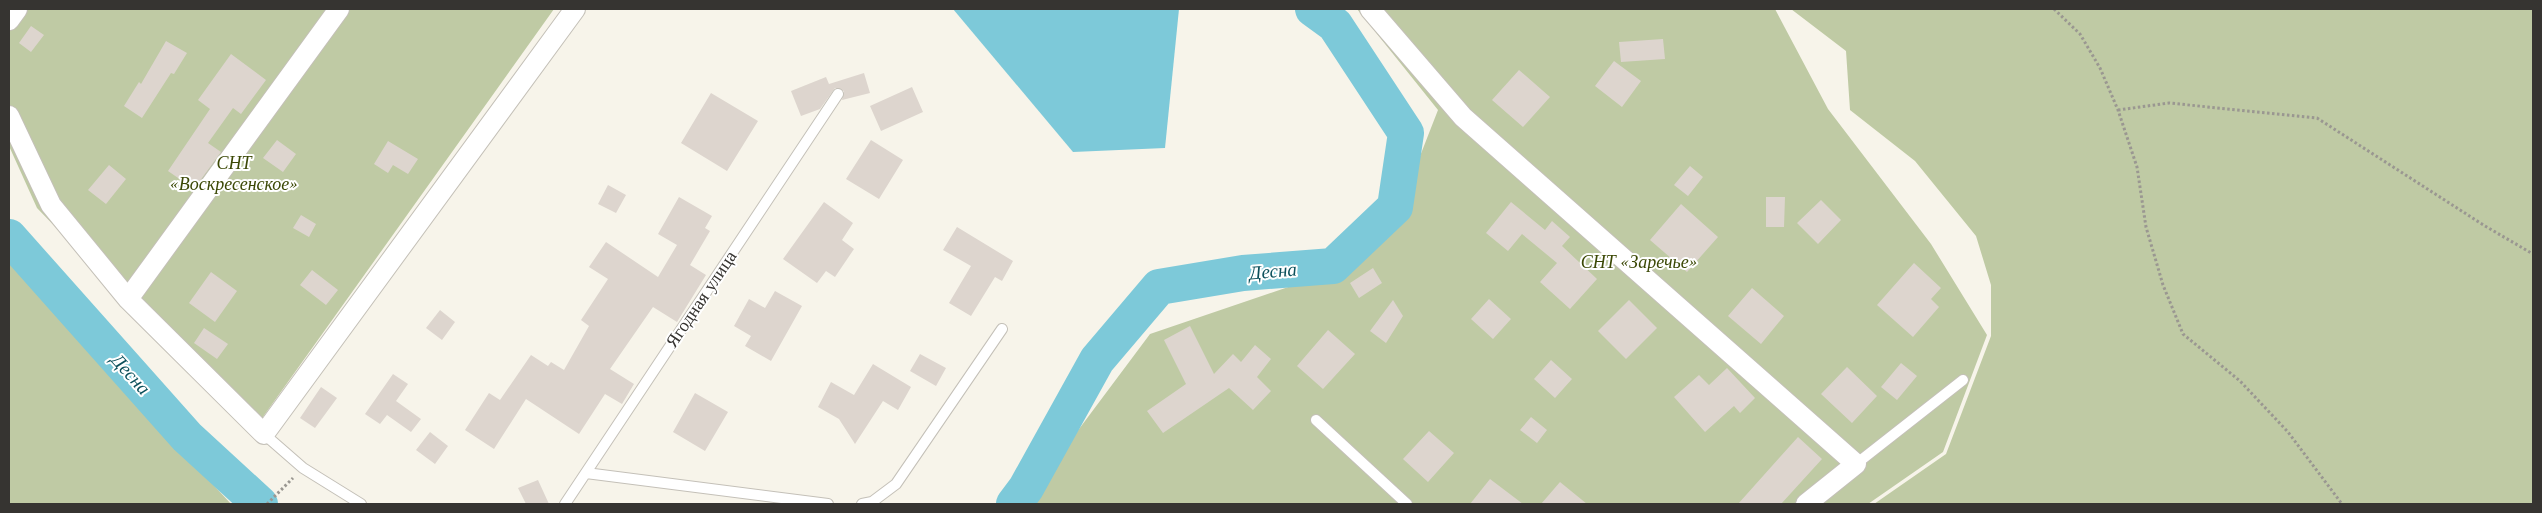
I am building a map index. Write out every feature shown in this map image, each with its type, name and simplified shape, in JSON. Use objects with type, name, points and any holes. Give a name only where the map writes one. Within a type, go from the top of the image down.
[{"type":"street","points":[[9,20],[17,9]]},
{"type":"street","points":[[128,299],[339,9]]},
{"type":"street","points":[[9,116],[51,205],[128,299],[264,434],[575,9]]},
{"type":"street","points":[[1370,9],[1463,117],[1856,464],[1806,504]]},
{"type":"lane","name":"Ягодная улица","points":[[565,504],[838,94]]},
{"type":"lane","points":[[862,504],[872,502],[896,484],[1002,329]]},
{"type":"lane","points":[[1856,464],[1963,380]]},
{"type":"lane","points":[[1316,420],[1407,504]]},
{"type":"lane","points":[[264,434],[303,468],[361,504]]},
{"type":"lane","points":[[586,473],[828,504]]},
{"type":"path","points":[[2054,9],[2080,34],[2100,68],[2118,110],[2138,168],[2146,227],[2158,269],[2183,334],[2240,381],[2288,432],[2342,504]]},
{"type":"path","points":[[2118,110],[2169,103],[2317,118],[2485,226],[2533,254]]},
{"type":"path","points":[[267,504],[303,468]]},
{"type":"green space","name":"СНТ «Воскресенское»","points":[[9,9],[554,9],[253,431],[37,208],[9,146]]},
{"type":"green space","name":"СНТ «Заречье»","points":[[1357,9],[1775,9],[1828,109],[1931,244],[1987,335],[1943,452],[1868,504],[1023,504],[1150,334],[1335,271],[1399,210],[1438,110]]},
{"type":"green space","points":[[1791,9],[2533,9],[2533,504],[1874,504],[1946,454],[1991,336],[1991,285],[1976,236],[1915,161],[1850,110],[1846,51]]},
{"type":"green space","points":[[9,262],[12,266],[231,504],[9,504]]},
{"type":"water","points":[[953,9],[1179,9],[1165,148],[1073,152]]},
{"type":"building","points":[[31,26],[44,35],[31,52],[19,43]]},
{"type":"building","points":[[1663,39],[1665,59],[1621,62],[1619,42]]},
{"type":"building","points":[[166,41],[187,53],[174,74],[171,73],[142,118],[124,106],[139,82],[141,84]]},
{"type":"building","points":[[231,54],[266,80],[241,114],[233,108],[208,143],[221,152],[194,189],[168,171],[210,109],[198,100]]},
{"type":"building","points":[[1614,61],[1641,81],[1622,107],[1595,86]]},
{"type":"building","points":[[1519,70],[1550,97],[1523,127],[1492,100]]},
{"type":"building","points":[[864,73],[870,93],[842,100],[844,91],[835,88],[820,109],[801,116],[791,91],[826,77],[829,84]]},
{"type":"building","points":[[912,87],[923,112],[881,131],[870,106]]},
{"type":"building","points":[[711,93],[758,121],[727,171],[681,143]]},
{"type":"building","points":[[277,140],[296,154],[283,172],[263,158]]},
{"type":"building","points":[[871,140],[903,160],[879,199],[846,179]]},
{"type":"building","points":[[388,141],[418,159],[408,174],[393,165],[388,173],[374,164]]},
{"type":"building","points":[[109,165],[126,179],[106,204],[88,190]]},
{"type":"building","points":[[1690,166],[1703,177],[1688,196],[1674,185]]},
{"type":"building","points":[[608,185],[626,195],[616,213],[598,204]]},
{"type":"building","points":[[679,197],[712,216],[705,228],[710,231],[690,265],[706,275],[677,322],[653,307],[610,369],[634,384],[622,404],[605,394],[579,434],[526,399],[494,449],[465,430],[489,393],[500,400],[531,355],[548,366],[551,362],[564,370],[589,326],[581,320],[608,279],[589,267],[606,242],[658,277],[677,245],[658,234]]},
{"type":"building","points":[[1766,197],[1785,197],[1784,227],[1766,227]]},
{"type":"building","points":[[1821,200],[1841,220],[1818,244],[1797,223]]},
{"type":"building","points":[[824,202],[853,223],[842,240],[854,249],[835,277],[826,271],[817,283],[783,259]]},
{"type":"building","points":[[1511,202],[1545,230],[1552,221],[1570,237],[1562,246],[1597,279],[1570,309],[1540,282],[1557,263],[1522,234],[1508,251],[1486,233]]},
{"type":"building","points":[[1681,204],[1718,237],[1687,272],[1650,240]]},
{"type":"building","points":[[301,215],[316,224],[309,237],[293,228]]},
{"type":"building","points":[[957,227],[1013,261],[1002,281],[995,277],[971,316],[949,303],[971,266],[943,250]]},
{"type":"building","points":[[1914,263],[1941,288],[1931,299],[1939,307],[1913,337],[1877,305]]},
{"type":"building","points":[[1373,268],[1382,283],[1359,298],[1350,283]]},
{"type":"building","points":[[312,270],[338,290],[326,305],[300,285]]},
{"type":"building","points":[[211,272],[237,291],[215,322],[189,303]]},
{"type":"building","points":[[1752,288],[1784,316],[1761,344],[1728,316]]},
{"type":"building","points":[[775,291],[802,306],[771,361],[745,346],[751,336],[734,326],[749,299],[765,308]]},
{"type":"building","points":[[1489,299],[1511,319],[1493,339],[1471,319]]},
{"type":"building","points":[[1393,300],[1403,316],[1386,343],[1370,331]]},
{"type":"building","points":[[1629,300],[1657,328],[1626,359],[1598,331]]},
{"type":"building","points":[[440,310],[455,322],[442,340],[426,328]]},
{"type":"building","points":[[1190,326],[1214,374],[1233,354],[1241,362],[1255,345],[1271,359],[1257,377],[1271,391],[1253,410],[1229,388],[1163,433],[1147,411],[1186,384],[1164,340]]},
{"type":"building","points":[[204,328],[228,344],[217,359],[194,343]]},
{"type":"building","points":[[1328,330],[1355,354],[1323,389],[1297,366]]},
{"type":"building","points":[[920,354],[946,368],[936,386],[910,371]]},
{"type":"building","points":[[1551,360],[1572,379],[1555,398],[1534,379]]},
{"type":"building","points":[[1901,363],[1917,376],[1897,400],[1881,387]]},
{"type":"building","points":[[873,364],[911,387],[898,410],[883,401],[855,444],[839,419],[818,407],[831,382],[854,395]]},
{"type":"building","points":[[1847,367],[1877,396],[1852,423],[1821,394]]},
{"type":"building","points":[[1727,368],[1755,398],[1740,413],[1734,406],[1705,432],[1674,397],[1699,375],[1709,385]]},
{"type":"building","points":[[393,374],[408,384],[396,401],[421,419],[411,432],[387,415],[380,424],[365,414]]},
{"type":"building","points":[[321,387],[337,398],[315,428],[300,418]]},
{"type":"building","points":[[695,393],[728,412],[705,451],[673,432]]},
{"type":"building","points":[[1531,417],[1547,430],[1537,443],[1520,430]]},
{"type":"building","points":[[1429,431],[1454,453],[1428,482],[1403,459]]},
{"type":"building","points":[[430,432],[448,446],[435,464],[416,450]]},
{"type":"building","points":[[1798,437],[1822,459],[1781,504],[1738,504]]},
{"type":"building","points":[[1490,479],[1523,504],[1470,504]]},
{"type":"building","points":[[538,480],[549,504],[526,504],[518,488]]},
{"type":"building","points":[[1560,482],[1587,504],[1541,504]]},
{"type":"waterway","name":"Десна","points":[[1014,504],[1026,488],[1097,360],[1159,287],[1243,273],[1333,266],[1395,207],[1406,133],[1335,25],[1313,9]]},
{"type":"waterway","name":"Десна","points":[[9,237],[187,437],[260,504]]}]
